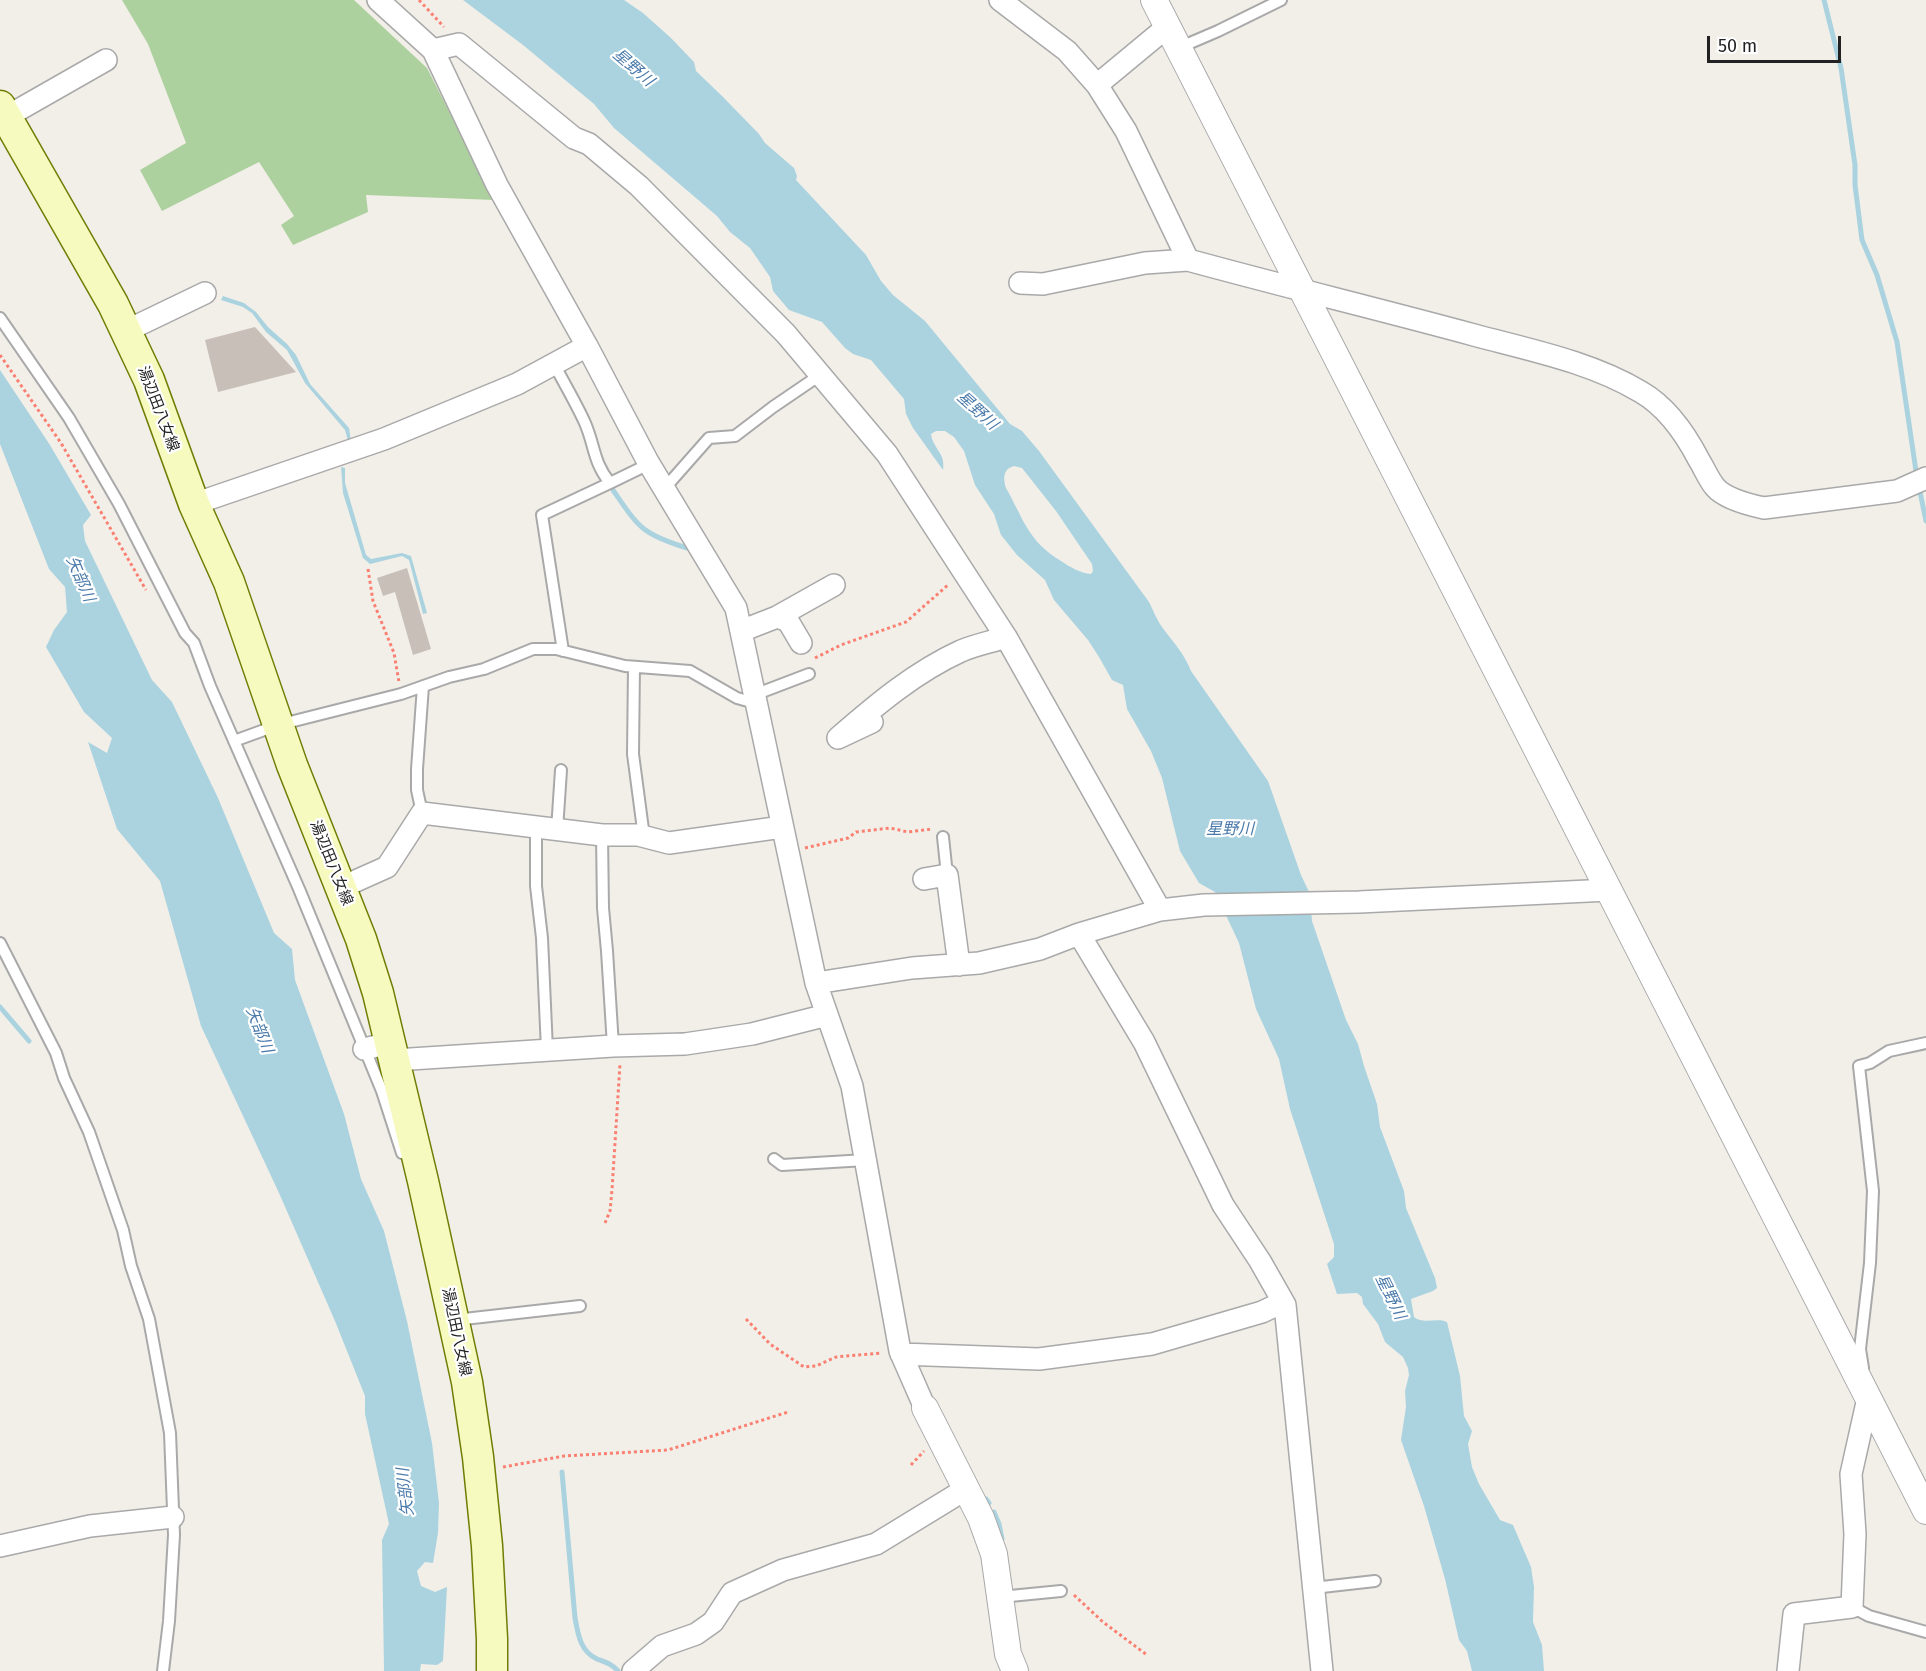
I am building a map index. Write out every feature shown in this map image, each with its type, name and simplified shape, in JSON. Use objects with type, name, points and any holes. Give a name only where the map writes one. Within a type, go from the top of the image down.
[{"type":"main road","name":"湯辺田八女線","points":[[5,121],[113,304],[149,380],[195,504],[229,582],[292,765],[361,939],[378,993],[383,1051],[436,1244],[467,1382],[488,1546],[492,1671]]},
{"type":"street","points":[[378,0],[433,50],[497,185],[587,346],[649,464],[736,608],[816,983],[852,1086],[901,1352],[925,1408],[981,1518],[994,1554],[1008,1654],[1015,1671]]},
{"type":"street","points":[[1000,0],[1066,51],[1097,85],[1126,131],[1188,260]]},
{"type":"street","points":[[1154,0],[1926,1511]]},
{"type":"street","points":[[1097,85],[1167,27]]},
{"type":"street","points":[[433,50],[459,44],[574,138],[589,144],[639,186],[786,334],[887,454],[963,571],[1005,638],[1160,910]]},
{"type":"street","points":[[5,121],[106,60]]},
{"type":"street","points":[[1020,283],[1043,284],[1145,263],[1188,260],[1547,354],[1610,376],[1642,393],[1672,417],[1716,489],[1743,504],[1764,508],[1897,491],[1926,478]]},
{"type":"street","points":[[126,331],[205,293]]},
{"type":"street","points":[[195,504],[384,439],[517,384],[587,346]]},
{"type":"street","points":[[741,631],[777,618],[834,585]]},
{"type":"street","points":[[777,618],[788,621],[807,651]]},
{"type":"street","points":[[872,722],[838,738],[868,712],[925,671],[962,651],[1005,638]]},
{"type":"street","points":[[340,888],[387,867],[422,813],[602,835],[644,837],[669,843],[782,827]]},
{"type":"street","points":[[924,879],[947,874],[959,964]]},
{"type":"street","points":[[816,983],[912,968],[979,963],[1040,949],[1079,934],[1160,910],[1204,905],[1359,902],[1609,890]]},
{"type":"street","points":[[1079,934],[1144,1042],[1223,1205],[1260,1261],[1285,1305],[1322,1671]]},
{"type":"street","points":[[383,1051],[547,1050],[685,1044],[752,1034],[827,1015]]},
{"type":"street","points":[[901,1352],[1039,1359],[1152,1344],[1262,1312],[1282,1302]]},
{"type":"street","points":[[1788,1671],[1794,1614],[1852,1607],[1855,1534],[1851,1474],[1868,1398]]},
{"type":"street","points":[[633,1671],[662,1646],[696,1634],[713,1622],[732,1593],[783,1570],[876,1544],[966,1489]]},
{"type":"street","points":[[0,1546],[90,1526],[173,1516]]},
{"type":"lane","points":[[1190,43],[1218,32],[1281,0]]},
{"type":"lane","points":[[0,318],[69,418],[118,504],[186,633],[194,643],[299,889],[383,1051],[382,1092],[404,1160]]},
{"type":"lane","points":[[554,364],[585,424],[594,458],[610,483]]},
{"type":"lane","points":[[664,489],[709,438],[735,436],[820,375]]},
{"type":"lane","points":[[563,651],[542,515],[649,464]]},
{"type":"lane","points":[[234,741],[278,725],[401,694],[449,677],[484,669],[533,649],[563,651],[634,667],[690,671],[737,698],[755,699],[808,674]]},
{"type":"lane","points":[[634,667],[633,754],[644,837]]},
{"type":"lane","points":[[422,813],[417,790],[417,769],[423,686]]},
{"type":"lane","points":[[557,830],[561,770]]},
{"type":"lane","points":[[536,827],[536,886],[542,938],[547,1050]]},
{"type":"lane","points":[[602,835],[603,908],[617,1046]]},
{"type":"lane","points":[[943,837],[947,874]]},
{"type":"lane","points":[[0,943],[56,1053],[64,1078],[89,1132],[123,1230],[131,1266],[149,1318],[170,1433],[174,1535],[169,1621],[163,1671]]},
{"type":"lane","points":[[1868,1398],[1860,1349],[1870,1263],[1873,1191],[1859,1066],[1870,1063],[1889,1051],[1926,1043]]},
{"type":"lane","points":[[774,1159],[782,1165],[866,1160]]},
{"type":"lane","points":[[411,1182],[436,1244]]},
{"type":"lane","points":[[453,1320],[580,1306]]},
{"type":"lane","points":[[1313,1588],[1375,1581]]},
{"type":"lane","points":[[1000,1597],[1061,1591]]},
{"type":"lane","points":[[1852,1607],[1869,1616],[1926,1632]]},
{"type":"path","points":[[419,0],[459,44]]},
{"type":"path","points":[[0,355],[61,443],[146,591]]},
{"type":"path","points":[[368,569],[373,601],[394,653],[401,694]]},
{"type":"path","points":[[807,651],[841,645],[906,622],[963,571]]},
{"type":"path","points":[[788,853],[848,838],[856,832],[890,828],[908,832],[934,829],[943,837]]},
{"type":"path","points":[[605,1224],[610,1211],[612,1190],[617,1046]]},
{"type":"path","points":[[746,1319],[770,1344],[804,1367],[816,1366],[836,1358],[901,1352]]},
{"type":"path","points":[[479,1472],[564,1456],[668,1450],[788,1412]]},
{"type":"path","points":[[1061,1591],[1071,1593],[1103,1622],[1147,1655]]},
{"type":"green space","points":[[122,0],[354,0],[427,68],[494,200],[366,195],[368,212],[293,245],[281,225],[294,216],[259,162],[162,211],[140,170],[186,143],[148,44]]},
{"type":"water","name":"星野川","points":[[463,0],[624,0],[643,13],[671,38],[694,62],[696,71],[759,134],[765,143],[794,168],[796,180],[866,255],[881,281],[893,295],[925,321],[1010,424],[1022,431],[1039,451],[1149,602],[1160,624],[1182,653],[1191,671],[1268,781],[1301,875],[1310,894],[1312,921],[1346,1020],[1358,1044],[1377,1104],[1380,1127],[1404,1191],[1406,1208],[1435,1278],[1437,1288],[1411,1299],[1414,1317],[1447,1322],[1460,1376],[1464,1416],[1472,1431],[1468,1444],[1472,1467],[1500,1520],[1513,1525],[1531,1567],[1534,1587],[1533,1622],[1542,1645],[1544,1671],[1472,1671],[1467,1651],[1459,1640],[1445,1579],[1424,1506],[1401,1440],[1408,1368],[1403,1357],[1385,1342],[1378,1324],[1363,1304],[1362,1297],[1357,1293],[1337,1294],[1327,1264],[1334,1257],[1334,1244],[1290,1109],[1279,1059],[1256,1009],[1239,943],[1215,892],[1199,883],[1180,851],[1162,778],[1151,751],[1127,709],[1123,685],[1112,680],[1088,640],[1054,600],[1045,580],[1017,555],[1001,535],[994,514],[975,485],[964,451],[954,437],[945,431],[936,431],[931,434],[943,459],[943,470],[913,428],[906,414],[904,399],[871,360],[853,354],[845,348],[822,322],[789,310],[773,291],[770,277],[750,248],[730,232],[717,216],[614,128],[594,104],[523,45]],"holes":[[[1014,466],[1022,468],[1056,511],[1092,564],[1091,574],[1064,563],[1041,546],[1028,529],[1004,481],[1008,469]]]},
{"type":"water","points":[[223,296],[244,303],[256,312],[268,327],[287,344],[296,355],[310,384],[349,428],[351,441],[348,441],[345,430],[305,383],[287,350],[266,332],[252,313],[243,307],[221,300]]},
{"type":"water","name":"矢部川","points":[[0,370],[50,445],[91,515],[83,525],[85,541],[152,680],[172,702],[218,798],[274,933],[292,949],[295,980],[344,1114],[361,1179],[384,1231],[407,1321],[432,1443],[439,1503],[438,1533],[433,1563],[425,1562],[417,1571],[421,1586],[435,1592],[447,1587],[443,1661],[437,1665],[421,1664],[420,1671],[384,1671],[382,1540],[389,1524],[365,1414],[365,1396],[279,1193],[201,1026],[160,881],[117,829],[88,742],[107,753],[112,738],[84,712],[46,647],[54,630],[67,612],[65,587],[49,569],[0,444]]},
{"type":"water","points":[[341,467],[345,468],[345,483],[366,555],[371,559],[402,553],[411,556],[427,613],[423,614],[409,560],[402,556],[370,564],[363,558],[343,493]]},
{"type":"building","points":[[255,327],[296,372],[218,392],[205,340]]},
{"type":"building","points":[[407,568],[431,649],[413,655],[395,592],[383,596],[377,578]]},
{"type":"waterway","points":[[1824,0],[1841,68],[1855,165],[1855,185],[1862,240],[1877,275],[1897,342],[1917,478]]},
{"type":"waterway","points":[[1919,487],[1926,521]]},
{"type":"waterway","points":[[613,490],[643,528],[651,534],[687,548]]},
{"type":"waterway","points":[[0,1007],[29,1041]]},
{"type":"waterway","points":[[562,1472],[575,1618],[579,1636],[583,1647],[591,1656],[611,1665],[618,1671]]},
{"type":"waterway","points":[[986,1499],[989,1503]]},
{"type":"waterway","points":[[994,1512],[1002,1539]]}]
